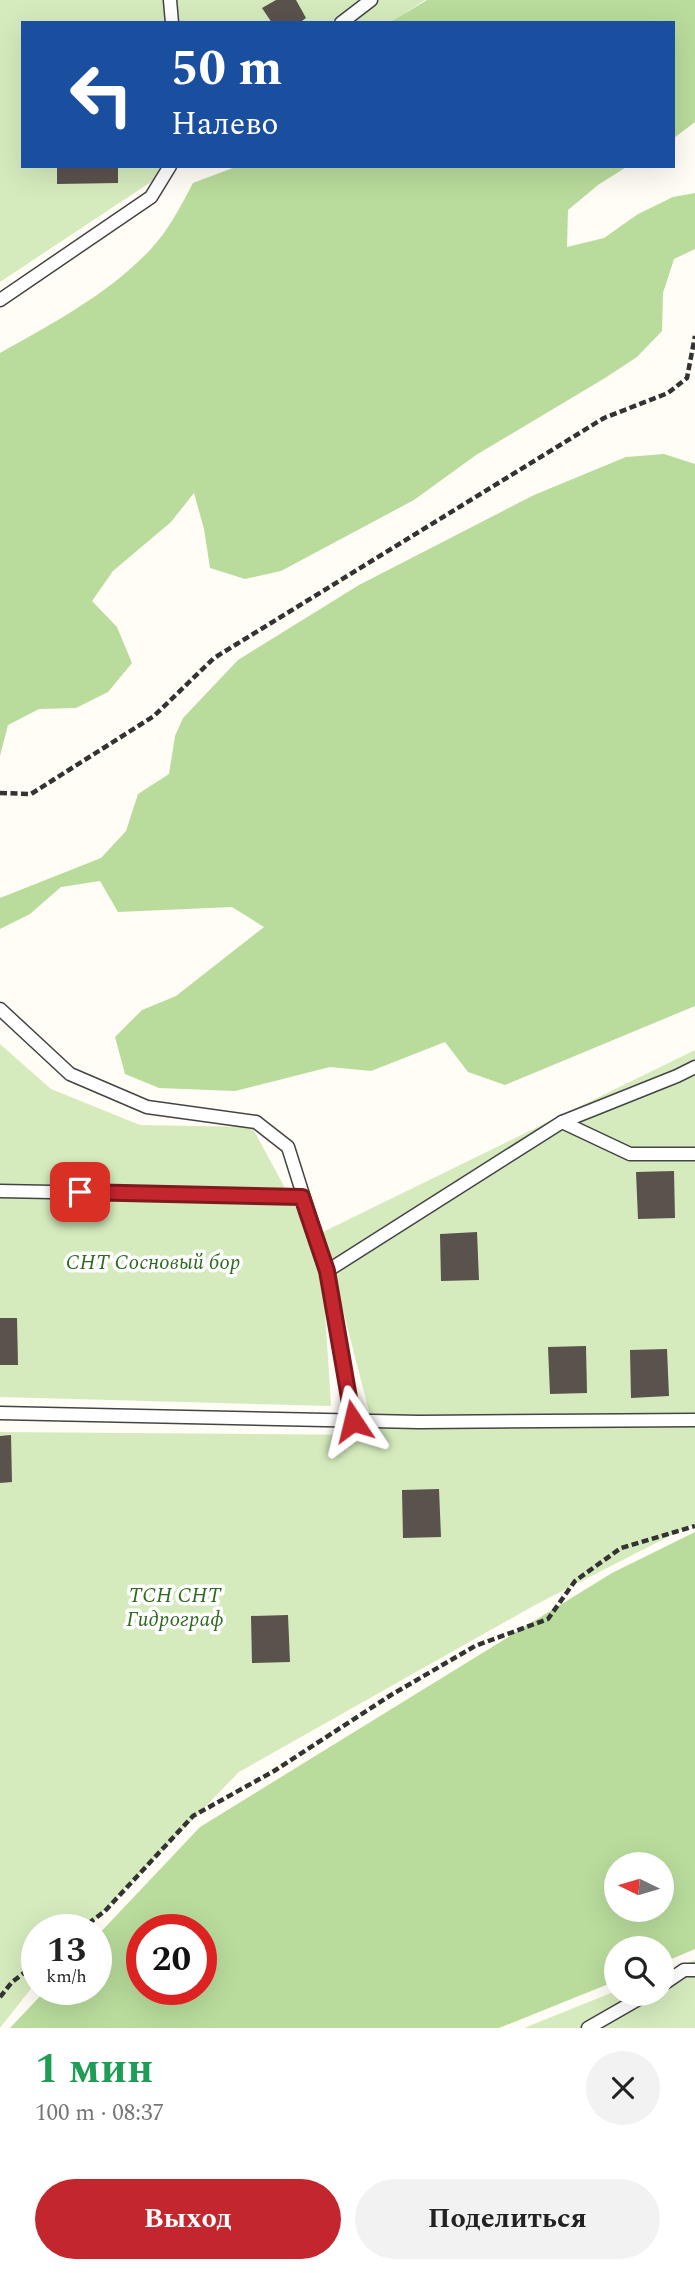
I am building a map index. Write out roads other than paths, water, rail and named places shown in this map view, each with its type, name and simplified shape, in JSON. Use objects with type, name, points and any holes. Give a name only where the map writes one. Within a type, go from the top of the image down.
[{"type":"lane","points":[[170,0],[172,21]]},
{"type":"lane","points":[[344,21],[371,0]]},
{"type":"lane","points":[[0,300],[151,197],[169,168]]},
{"type":"lane","points":[[0,1009],[70,1074],[147,1107],[256,1122],[288,1147],[327,1271],[353,1421]]},
{"type":"lane","points":[[327,1271],[562,1122],[695,1067]]},
{"type":"lane","points":[[562,1122],[630,1154],[695,1154]]},
{"type":"lane","points":[[0,1191],[302,1197]]},
{"type":"lane","points":[[0,1413],[353,1421],[695,1420]]},
{"type":"lane","points":[[674,1977],[684,1970],[695,1970]]},
{"type":"lane","points":[[588,2028],[626,2006]]},
{"type":"park label","name":"СНТ Сосновый бор","points":[[153,1263]]},
{"type":"park label","name":"ТСН СНТ Гидрограф","points":[[175,1608]]}]
